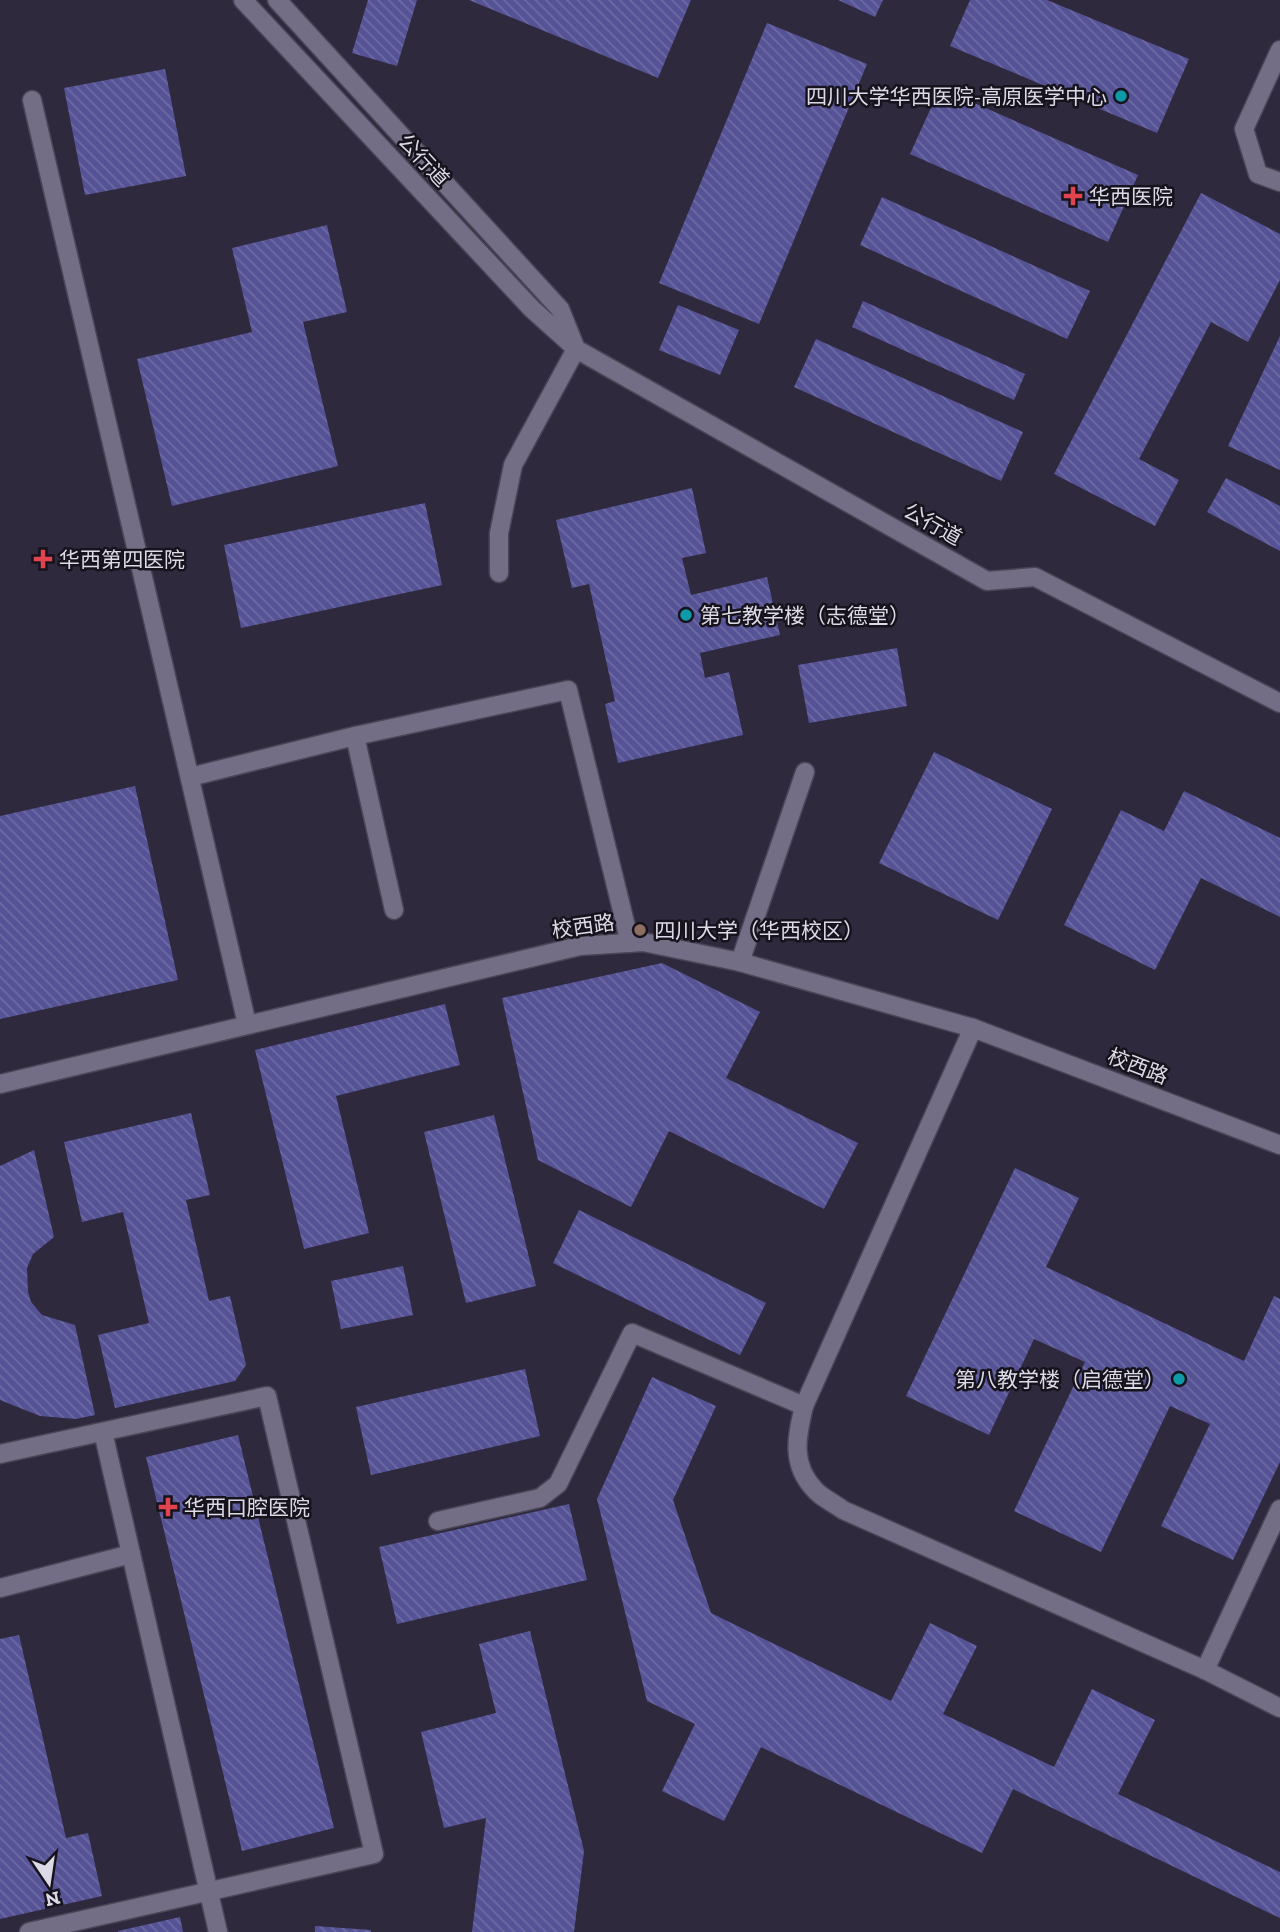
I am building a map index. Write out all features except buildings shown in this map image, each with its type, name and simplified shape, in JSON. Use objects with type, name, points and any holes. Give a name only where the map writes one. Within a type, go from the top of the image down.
[{"type":"street","name":"公行道","points":[[243,0],[532,309],[576,349],[987,580],[1035,577],[1280,703]]},
{"type":"street","name":"公行道","points":[[277,0],[560,309],[576,349]]},
{"type":"street","points":[[1280,50],[1244,129],[1258,174],[1280,182]]},
{"type":"street","points":[[32,100],[247,1024]]},
{"type":"street","points":[[499,573],[499,533],[513,466],[576,349]]},
{"type":"street","points":[[190,777],[355,736],[568,690],[630,943]]},
{"type":"street","points":[[355,736],[394,910]]},
{"type":"street","points":[[740,962],[806,772]]},
{"type":"street","name":"校西路","points":[[0,1084],[580,946],[643,942],[740,962],[973,1028],[1280,1145]]},
{"type":"street","points":[[973,1028],[804,1406],[796,1441],[801,1469],[815,1490],[842,1510],[1278,1702]]},
{"type":"street","points":[[438,1521],[540,1498],[558,1484],[632,1333],[804,1406]]},
{"type":"street","points":[[0,1454],[267,1396],[374,1854],[29,1932]]},
{"type":"street","points":[[103,1432],[218,1932]]},
{"type":"street","points":[[1205,1670],[1280,1508]]},
{"type":"street","points":[[0,1588],[131,1554]]},
{"type":"place","name":"四川大学华西医院-高原医学中心","points":[[1121,96]]},
{"type":"place","name":"华西医院","points":[[1073,196]]},
{"type":"place","name":"华西第四医院","points":[[43,559]]},
{"type":"place","name":"第七教学楼（志德堂）","points":[[686,615]]},
{"type":"place","name":"四川大学（华西校区）","points":[[640,930]]},
{"type":"place","name":"第八教学楼（启德堂）","points":[[1179,1379]]},
{"type":"place","name":"华西口腔医院","points":[[168,1507]]}]
